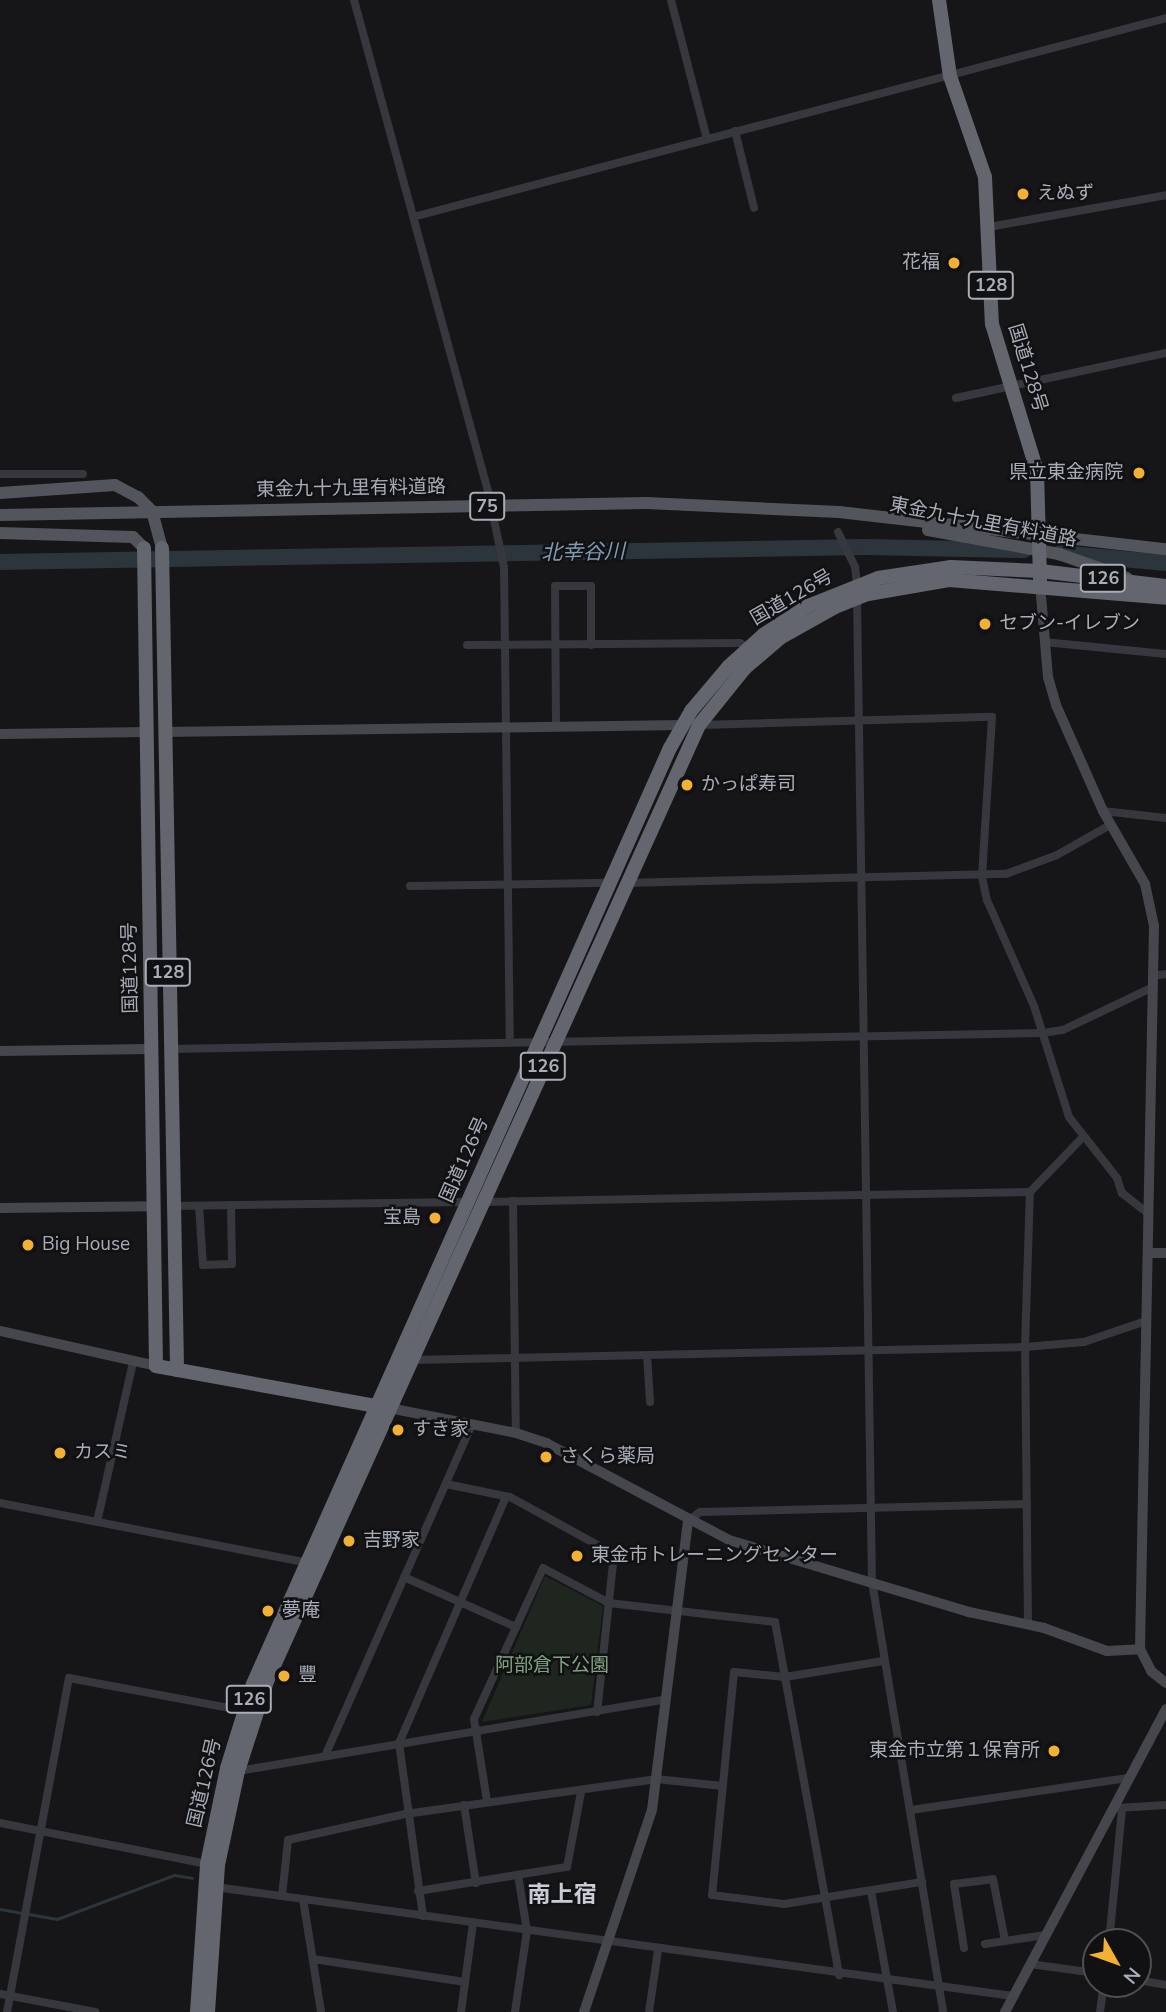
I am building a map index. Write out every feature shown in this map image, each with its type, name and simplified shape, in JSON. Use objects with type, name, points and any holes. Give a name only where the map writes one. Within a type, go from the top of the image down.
[{"type":"highway","name":"国道128号","points":[[939,0],[950,76],[985,177],[992,324],[1037,471],[1040,578]]},
{"type":"highway","name":"国道128号","points":[[144,548],[156,1366]]},
{"type":"highway","name":"国道128号","points":[[162,548],[169,1049],[177,1370]]},
{"type":"highway","points":[[145,576],[162,575]]},
{"type":"highway","name":"126","points":[[1040,578],[1166,586]]},
{"type":"highway","name":"126","points":[[1040,578],[1166,598]]},
{"type":"highway","name":"国道126号","points":[[197,2012],[207,1864],[227,1768],[245,1711],[308,1563],[383,1407],[410,1360],[482,1202],[610,883],[683,725],[747,648],[808,607],[857,591],[949,580],[1040,578]]},
{"type":"highway","name":"国道126号","points":[[208,2012],[215,1887],[238,1770],[272,1671],[467,1202],[625,883],[699,724],[745,668],[780,638],[857,591]]},
{"type":"highway","points":[[148,732],[164,732]]},
{"type":"highway","points":[[149,891],[167,891]]},
{"type":"highway","points":[[151,1049],[169,1049]]},
{"type":"highway","points":[[153,1206],[173,1206]]},
{"type":"highway","points":[[156,1366],[383,1407]]},
{"type":"main road","points":[[0,493],[115,485],[138,497],[152,512],[162,548]]},
{"type":"main road","name":"東金九十九里有料道路","points":[[0,514],[577,503],[785,510],[1166,549]]},
{"type":"main road","name":"東金九十九里有料道路","points":[[785,510],[1059,554],[1166,598]]},
{"type":"main road","points":[[0,533],[133,537],[144,548]]},
{"type":"street","points":[[354,0],[488,491]]},
{"type":"street","points":[[671,0],[707,139]]},
{"type":"street","points":[[413,217],[1166,18]]},
{"type":"street","points":[[735,131],[754,208]]},
{"type":"street","points":[[989,227],[1166,195]]},
{"type":"street","points":[[956,398],[1166,353]]},
{"type":"street","points":[[0,474],[83,474]]},
{"type":"street","points":[[493,515],[501,542],[504,567],[510,1042]]},
{"type":"street","points":[[838,532],[849,557],[857,591],[866,1193],[874,1509],[873,1582],[883,1661],[911,1810],[943,2012]]},
{"type":"street","points":[[1040,578],[1044,642],[1056,705],[1102,811],[1150,898],[1153,981],[1140,1648],[1151,1671],[1166,1684]]},
{"type":"street","points":[[556,726],[555,586],[590,586],[591,645]]},
{"type":"street","points":[[1044,642],[1166,654]]},
{"type":"street","points":[[467,645],[740,643],[747,648]]},
{"type":"street","points":[[164,732],[683,725],[992,717],[982,877],[1043,1033],[1069,1117],[1117,1178],[1122,1193],[1148,1213]]},
{"type":"street","points":[[0,734],[148,732]]},
{"type":"street","points":[[1102,811],[1166,818]]},
{"type":"street","points":[[625,883],[982,877],[1036,864],[1110,825]]},
{"type":"street","points":[[410,886],[610,883]]},
{"type":"street","points":[[169,1049],[1043,1033],[1063,1030],[1166,974]]},
{"type":"street","points":[[0,1051],[151,1049]]},
{"type":"street","points":[[1028,1624],[1025,1347],[1030,1192],[1083,1137]]},
{"type":"street","points":[[482,1202],[1030,1192]]},
{"type":"street","points":[[513,1201],[516,1433]]},
{"type":"street","points":[[173,1206],[467,1202]]},
{"type":"street","points":[[199,1206],[203,1265],[232,1264],[231,1205]]},
{"type":"street","points":[[0,1208],[153,1206]]},
{"type":"street","points":[[1148,1253],[1166,1252]]},
{"type":"street","points":[[410,1360],[1025,1347],[1084,1342],[1146,1321]]},
{"type":"street","points":[[0,1331],[156,1366]]},
{"type":"street","points":[[647,1355],[650,1402]]},
{"type":"street","points":[[97,1522],[133,1362]]},
{"type":"street","points":[[383,1407],[516,1433],[546,1443],[688,1521],[729,1540],[1028,1624],[1107,1651],[1140,1648]]},
{"type":"street","points":[[325,1756],[472,1424]]},
{"type":"street","points":[[446,1484],[506,1497],[614,1554],[597,1712]]},
{"type":"street","points":[[423,1916],[405,1814],[399,1743],[506,1497]]},
{"type":"street","points":[[0,1503],[308,1563]]},
{"type":"street","points":[[584,2012],[604,1942],[644,1845],[656,1779],[688,1521],[700,1512],[1027,1504]]},
{"type":"street","points":[[487,1801],[474,1719],[543,1568],[609,1603],[775,1622],[839,1975]]},
{"type":"street","points":[[404,1577],[516,1628]]},
{"type":"street","points":[[883,1661],[785,1677],[734,1672],[712,1895],[784,1904],[922,1882]]},
{"type":"street","points":[[7,2012],[69,1678],[245,1711]]},
{"type":"street","points":[[238,1770],[666,1699]]},
{"type":"street","points":[[1004,2012],[1117,1808],[1128,1778],[1166,1709]]},
{"type":"street","points":[[911,1810],[1128,1778]]},
{"type":"street","points":[[282,1896],[288,1840],[405,1814],[487,1801],[581,1792],[656,1779],[723,1786]]},
{"type":"street","points":[[418,1891],[566,1867],[581,1792]]},
{"type":"street","points":[[464,1805],[477,1883]]},
{"type":"street","points":[[1117,1808],[1166,1805]]},
{"type":"street","points":[[1110,1928],[1117,1808]]},
{"type":"street","points":[[0,1822],[207,1864]]},
{"type":"street","points":[[515,2012],[527,1931],[519,1875]]},
{"type":"street","points":[[964,1948],[954,1884],[993,1879],[1005,1941]]},
{"type":"street","points":[[215,1887],[938,1990],[1013,1996]]},
{"type":"street","points":[[871,1891],[893,2012]]},
{"type":"street","points":[[303,1899],[321,2012]]},
{"type":"street","points":[[461,2012],[473,1923]]},
{"type":"street","points":[[985,1944],[1045,1935]]},
{"type":"street","points":[[649,2012],[657,1950]]},
{"type":"street","points":[[313,1959],[465,1982]]},
{"type":"street","points":[[1030,1964],[1082,1971]]},
{"type":"street","points":[[0,1994],[95,2012]]},
{"type":"green space","name":"阿部倉下公園","points":[[545,1576],[603,1606],[591,1705],[482,1722]]},
{"type":"waterway","name":"北幸谷川","points":[[0,562],[865,547],[1024,550]]},
{"type":"waterway","name":"北幸谷川","points":[[1060,553],[1166,563]]},
{"type":"waterway","points":[[29,1914],[57,1919],[174,1875],[192,1878]]},
{"type":"waterway","points":[[0,1909],[22,1913]]},
{"type":"place","name":"えぬず","points":[[1023,194]]},
{"type":"place","name":"花福","points":[[954,263]]},
{"type":"place","name":"県立東金病院","points":[[1139,473]]},
{"type":"place","name":"セブン-イレブン","points":[[985,624]]},
{"type":"place","name":"かっぱ寿司","points":[[687,785]]},
{"type":"place","name":"宝島","points":[[435,1218]]},
{"type":"place","name":"Big House","points":[[28,1245]]},
{"type":"place","name":"すき家","points":[[398,1430]]},
{"type":"place","name":"カスミ","points":[[60,1453]]},
{"type":"place","name":"さくら薬局","points":[[546,1457]]},
{"type":"place","name":"吉野家","points":[[349,1541]]},
{"type":"place","name":"東金市トレーニングセンター","points":[[577,1556]]},
{"type":"place","name":"夢庵","points":[[268,1611]]},
{"type":"place","name":"豐","points":[[284,1676]]},
{"type":"place","name":"東金市立第１保育所","points":[[1054,1751]]},
{"type":"district","name":"南上宿","points":[[562,1895]]}]
